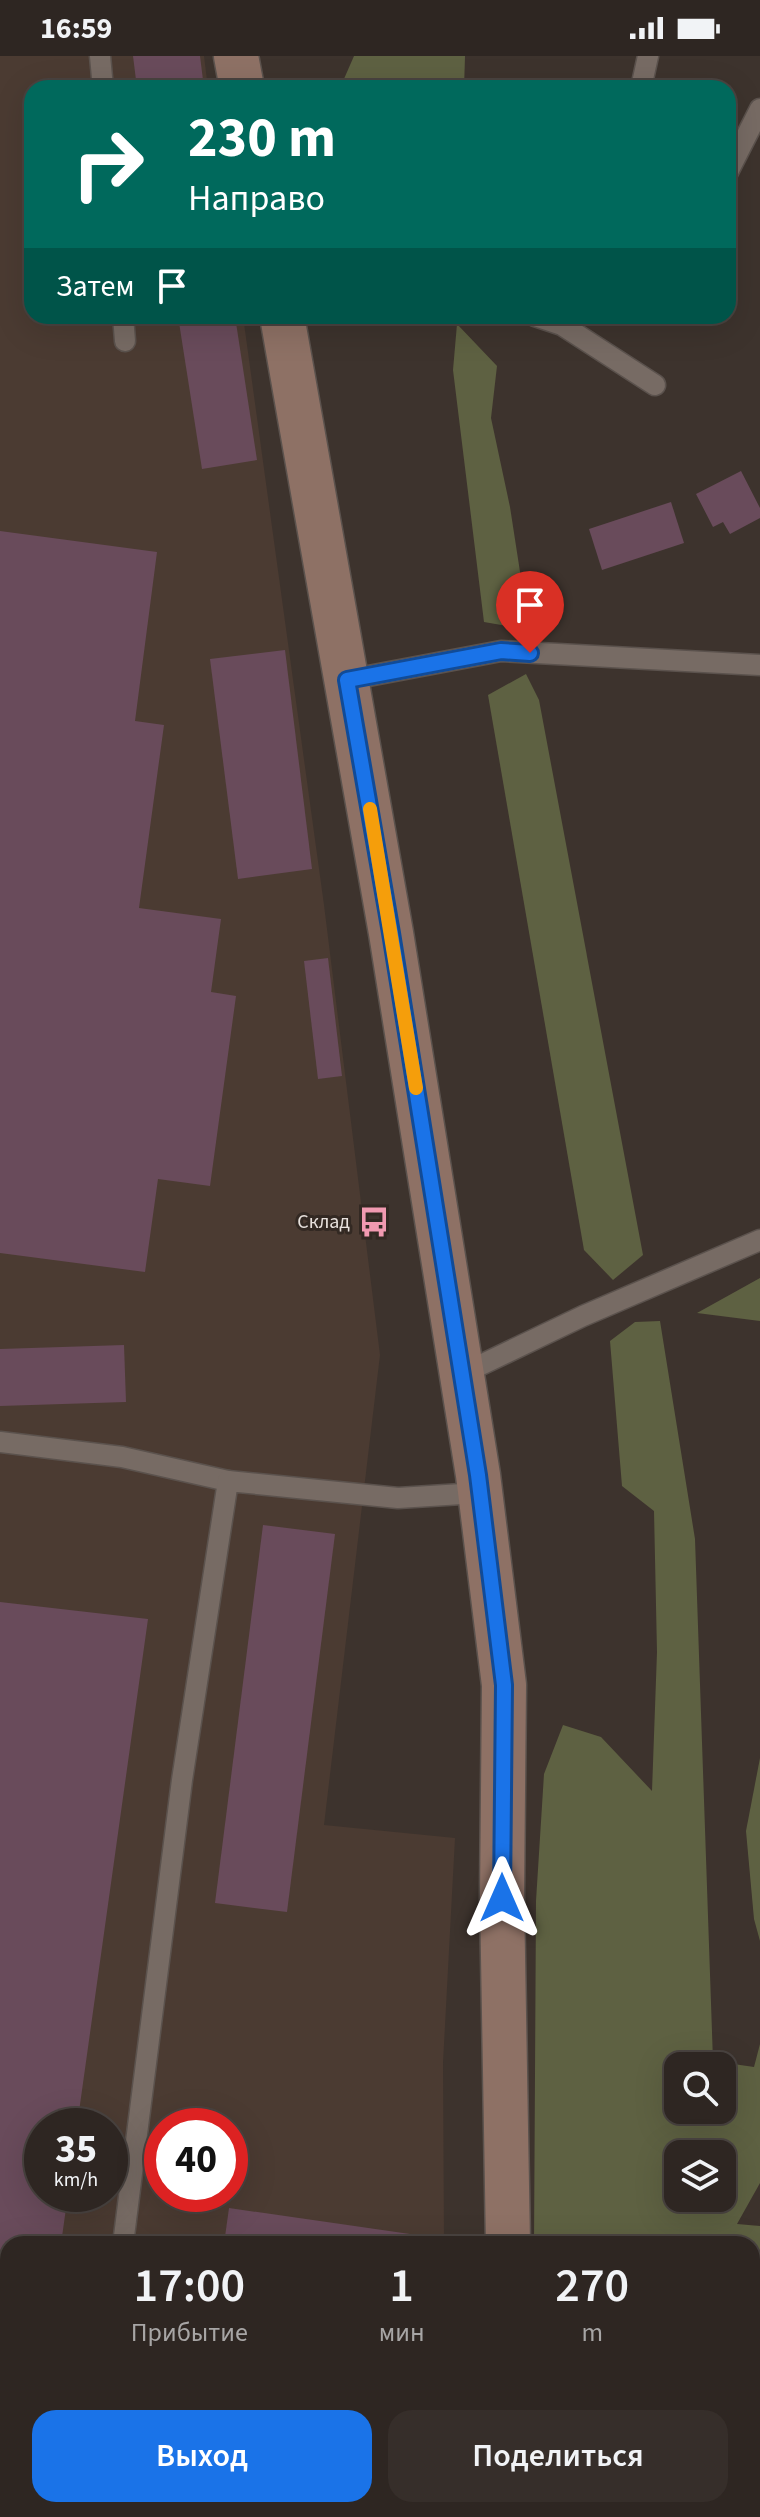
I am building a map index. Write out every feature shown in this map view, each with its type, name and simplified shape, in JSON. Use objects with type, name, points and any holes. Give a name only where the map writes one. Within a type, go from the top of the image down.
[{"type":"street","points":[[236,56],[240,80]]},
{"type":"street","points":[[283,324],[347,680],[462,1374],[504,1685],[502,1898],[508,2236]]},
{"type":"lane","points":[[100,56],[102,80]]},
{"type":"lane","points":[[643,80],[648,56]]},
{"type":"lane","points":[[736,156],[760,109]]},
{"type":"lane","points":[[124,324],[125,341]]},
{"type":"lane","points":[[572,324],[655,385]]},
{"type":"lane","points":[[347,680],[501,651],[760,665]]},
{"type":"lane","points":[[462,1374],[583,1316],[760,1240]]},
{"type":"lane","points":[[0,1442],[122,1457],[228,1481],[398,1498],[478,1493]]},
{"type":"lane","points":[[124,2236],[182,1780],[228,1481]]},
{"type":"shaded area","points":[[0,56],[204,56],[207,80],[24,80],[24,324],[244,324],[324,905],[380,1355],[324,1825],[455,1838],[443,2063],[444,2236],[0,2236]]},
{"type":"green space","points":[[354,56],[465,56],[464,80],[344,80]]},
{"type":"green space","points":[[457,324],[497,366],[491,418],[510,507],[529,630],[484,622],[453,370]]},
{"type":"green space","points":[[526,674],[539,700],[643,1255],[613,1280],[584,1250],[488,695]]},
{"type":"green space","points":[[760,1278],[760,1321],[697,1313]]},
{"type":"green space","points":[[660,1321],[695,1539],[713,2052],[664,2052],[664,2124],[736,2124],[736,2064],[754,2067],[760,2044],[760,2183],[737,2224],[760,2226],[760,2236],[534,2236],[536,1901],[544,1774],[563,1725],[601,1737],[652,1791],[657,1652],[654,1511],[622,1486],[610,1341],[635,1322]]},
{"type":"green space","points":[[760,1758],[760,1941],[754,1919],[746,1831]]},
{"type":"building","points":[[133,56],[200,56],[203,80],[136,80]]},
{"type":"building","points":[[179,324],[236,324],[257,460],[202,469]]},
{"type":"building","points":[[741,471],[760,508],[760,518],[730,534],[723,522],[713,527],[696,494]]},
{"type":"building","points":[[671,502],[684,543],[602,570],[589,529]]},
{"type":"building","points":[[0,531],[157,552],[135,721],[164,725],[139,908],[221,919],[211,992],[236,996],[210,1186],[158,1179],[145,1272],[0,1253]]},
{"type":"building","points":[[285,650],[312,869],[238,879],[210,659]]},
{"type":"building","points":[[328,958],[342,1076],[318,1079],[304,961]]},
{"type":"building","points":[[124,1345],[126,1402],[0,1406],[0,1349]]},
{"type":"building","points":[[263,1525],[335,1534],[287,1912],[215,1903]]},
{"type":"building","points":[[0,1602],[148,1619],[80,2108],[24,2108],[24,2212],[65,2212],[62,2236],[0,2236]]},
{"type":"building","points":[[248,2211],[410,2236],[225,2236],[228,2212]]},
{"type":"slow traffic","points":[[370,809],[416,1088]]},
{"type":"place","name":"Склад","points":[[374,1222]]},
{"type":"route","points":[[502,1898],[504,1685],[478,1475],[347,680],[501,651],[530,653]]}]
